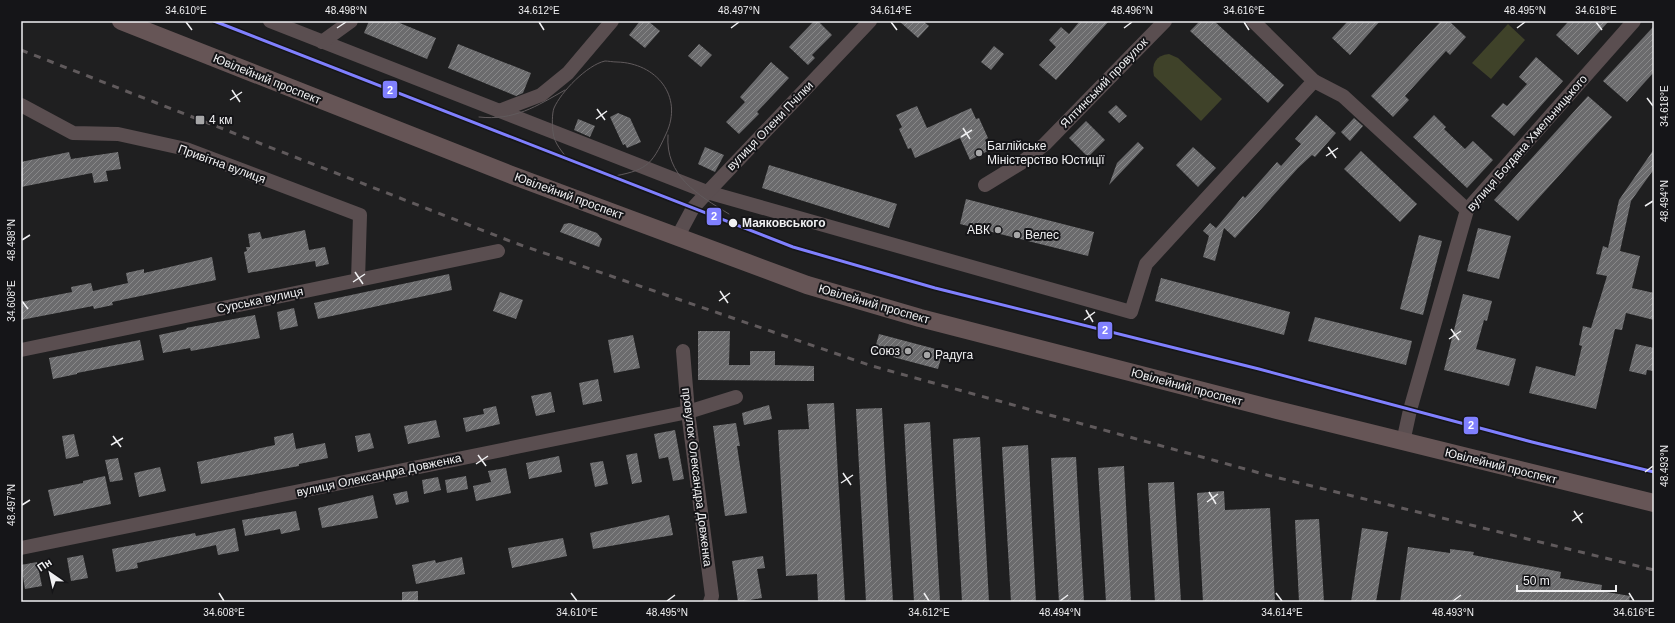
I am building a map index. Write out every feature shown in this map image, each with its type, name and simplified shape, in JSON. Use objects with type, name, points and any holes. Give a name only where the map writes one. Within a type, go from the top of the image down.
[{"type":"main road","name":"Ювілейний проспект","points":[[121,21],[495,168],[807,285],[912,316],[1402,442],[1654,503]]},
{"type":"street","points":[[270,21],[707,192],[1131,312],[1146,264],[1314,81]]},
{"type":"street","points":[[322,42],[351,21]]},
{"type":"street","points":[[499,111],[541,95],[568,73],[612,21]]},
{"type":"street","name":"вулиця Олени Пчілки","points":[[678,236],[693,208],[707,192],[870,21]]},
{"type":"street","name":"Ялтинський провулок","points":[[985,185],[1021,163],[1045,144],[1165,21]]},
{"type":"street","points":[[1253,21],[1314,81],[1343,96],[1466,210]]},
{"type":"street","name":"вулиця Богдана Хмельницького","points":[[1402,442],[1466,210],[1634,21]]},
{"type":"street","name":"Привітна вулиця","points":[[21,105],[73,133],[118,134],[186,149],[360,215],[358,280]]},
{"type":"street","name":"Сурська вулиця","points":[[21,350],[498,251]]},
{"type":"street","name":"провулок Олександра Довженка","points":[[683,351],[688,412],[712,596],[710,602]]},
{"type":"street","name":"вулиця Олександра Довженка","points":[[21,548],[688,412],[736,397]]},
{"type":"green space","points":[[1508,24],[1525,40],[1491,79],[1472,63]]},
{"type":"green space","points":[[1169,54],[1178,58],[1222,99],[1201,121],[1154,76],[1153,68],[1158,58]]},
{"type":"building","points":[[369,21],[395,21],[436,38],[427,59],[364,33]]},
{"type":"building","points":[[640,21],[648,21],[660,31],[645,48],[629,35]]},
{"type":"building","points":[[814,21],[818,21],[832,35],[812,55],[815,58],[808,65],[789,47]]},
{"type":"building","points":[[899,21],[923,21],[929,26],[918,38]]},
{"type":"building","points":[[1080,21],[1109,21],[1056,80],[1039,65],[1056,47],[1049,40],[1061,27],[1069,34]]},
{"type":"building","points":[[1200,21],[1214,21],[1284,85],[1268,103],[1190,31]]},
{"type":"building","points":[[1348,21],[1380,21],[1350,55],[1332,38]]},
{"type":"building","points":[[1441,21],[1449,21],[1466,37],[1450,55],[1446,51],[1405,96],[1409,100],[1393,117],[1371,96]]},
{"type":"building","points":[[1569,21],[1609,21],[1578,55],[1556,35]]},
{"type":"building","points":[[1654,26],[1654,72],[1627,102],[1603,81]]},
{"type":"building","points":[[458,44],[531,73],[523,93],[516,96],[448,68]]},
{"type":"building","points":[[699,44],[712,55],[701,67],[688,56]]},
{"type":"building","points":[[994,46],[1004,54],[991,70],[981,62]]},
{"type":"building","points":[[1536,57],[1563,81],[1514,136],[1491,116],[1503,103],[1507,106],[1527,84],[1519,77]]},
{"type":"building","points":[[771,62],[789,78],[757,112],[759,114],[739,134],[726,122],[745,102],[740,97]]},
{"type":"building","points":[[1588,96],[1612,117],[1518,221],[1494,200]]},
{"type":"building","points":[[1116,105],[1127,116],[1119,123],[1108,112]]},
{"type":"building","points":[[917,106],[927,128],[971,108],[976,119],[979,118],[988,138],[985,140],[990,150],[970,160],[960,138],[915,158],[911,148],[908,149],[899,129],[902,127],[896,115]]},
{"type":"building","points":[[618,113],[630,118],[641,142],[627,148],[625,144],[623,145],[610,117]]},
{"type":"building","points":[[1316,115],[1336,133],[1315,157],[1312,155],[1298,168],[1235,238],[1224,228],[1215,261],[1203,257],[1209,236],[1203,231],[1210,223],[1216,228],[1243,196],[1245,198],[1277,162],[1281,166],[1301,144],[1295,139]]},
{"type":"building","points":[[1434,115],[1446,127],[1444,129],[1465,149],[1473,141],[1493,160],[1467,188],[1413,137]]},
{"type":"building","points":[[1354,118],[1363,126],[1350,141],[1341,132]]},
{"type":"building","points":[[578,119],[595,126],[590,137],[574,130]]},
{"type":"building","points":[[1086,121],[1105,140],[1088,157],[1069,138]]},
{"type":"building","points":[[1138,142],[1144,148],[1109,185],[1117,163]]},
{"type":"building","points":[[705,147],[724,155],[715,172],[698,164]]},
{"type":"building","points":[[1193,147],[1216,168],[1198,187],[1176,165]]},
{"type":"building","points":[[1654,149],[1654,169],[1631,201],[1620,251],[1640,256],[1632,288],[1654,293],[1654,320],[1626,313],[1622,330],[1615,329],[1596,409],[1529,393],[1536,366],[1575,376],[1582,346],[1579,345],[1583,326],[1591,328],[1607,276],[1596,274],[1603,246],[1608,248],[1619,200]]},
{"type":"building","points":[[1361,151],[1417,204],[1400,222],[1344,169]]},
{"type":"building","points":[[69,152],[71,159],[118,152],[121,169],[106,171],[108,181],[94,183],[92,173],[21,187],[21,162]]},
{"type":"building","points":[[769,165],[897,204],[889,228],[762,188]]},
{"type":"building","points":[[966,199],[1094,232],[1088,256],[960,224]]},
{"type":"building","points":[[570,223],[597,233],[602,239],[599,247],[560,232],[564,224]]},
{"type":"building","points":[[1478,228],[1511,236],[1499,279],[1467,271]]},
{"type":"building","points":[[305,230],[309,250],[325,247],[329,264],[316,267],[315,261],[248,273],[244,252],[247,251],[246,247],[250,247],[248,234],[260,232],[262,239]]},
{"type":"building","points":[[1419,235],[1442,241],[1423,315],[1400,309]]},
{"type":"building","points":[[212,257],[216,280],[112,302],[113,305],[94,309],[93,306],[21,320],[21,302],[72,292],[71,287],[91,283],[93,291],[128,283],[126,273],[144,269],[144,273]]},
{"type":"building","points":[[449,274],[452,290],[318,319],[314,303]]},
{"type":"building","points":[[1161,278],[1290,312],[1284,335],[1155,301]]},
{"type":"building","points":[[500,292],[523,300],[516,319],[493,311]]},
{"type":"building","points":[[1463,294],[1492,301],[1487,321],[1484,320],[1476,349],[1516,359],[1509,386],[1444,370]]},
{"type":"building","points":[[294,308],[298,326],[280,330],[277,312]]},
{"type":"building","points":[[255,315],[260,338],[191,351],[190,348],[163,353],[159,335],[187,329],[186,328]]},
{"type":"building","points":[[1315,317],[1412,341],[1406,365],[1308,341]]},
{"type":"building","points":[[698,331],[730,331],[729,365],[750,365],[750,351],[775,351],[775,365],[814,366],[814,381],[698,380]]},
{"type":"building","points":[[879,334],[943,351],[938,369],[874,352]]},
{"type":"building","points":[[633,335],[640,368],[614,373],[608,340]]},
{"type":"building","points":[[140,340],[144,360],[53,379],[49,358]]},
{"type":"building","points":[[1636,344],[1654,348],[1654,371],[1647,370],[1646,375],[1629,371]]},
{"type":"building","points":[[598,379],[602,401],[583,405],[579,383]]},
{"type":"building","points":[[551,392],[555,412],[536,416],[531,396]]},
{"type":"building","points":[[834,403],[845,602],[818,602],[817,574],[786,576],[778,430],[809,429],[807,404]]},
{"type":"building","points":[[769,405],[772,419],[744,425],[742,413]]},
{"type":"building","points":[[496,406],[500,424],[466,432],[463,418],[484,414],[483,409]]},
{"type":"building","points":[[882,408],[893,602],[866,602],[856,409]]},
{"type":"building","points":[[436,420],[440,437],[408,444],[404,426]]},
{"type":"building","points":[[930,422],[940,602],[914,602],[904,424]]},
{"type":"building","points":[[736,423],[740,446],[737,446],[747,513],[725,516],[713,426]]},
{"type":"building","points":[[675,430],[684,479],[673,481],[668,457],[659,459],[654,434]]},
{"type":"building","points":[[293,433],[296,449],[325,443],[328,458],[299,464],[299,466],[201,484],[197,462],[275,445],[274,437]]},
{"type":"building","points":[[370,433],[374,448],[358,452],[355,436]]},
{"type":"building","points":[[74,434],[79,456],[66,459],[62,436]]},
{"type":"building","points":[[980,437],[989,602],[962,602],[953,439]]},
{"type":"building","points":[[1028,445],[1036,602],[1011,602],[1002,447]]},
{"type":"building","points":[[637,453],[642,482],[632,484],[626,455]]},
{"type":"building","points":[[559,456],[562,472],[529,479],[526,463]]},
{"type":"building","points":[[1076,457],[1084,602],[1059,602],[1051,458]]},
{"type":"building","points":[[118,458],[123,480],[110,482],[105,460]]},
{"type":"building","points":[[603,461],[608,484],[595,487],[590,463]]},
{"type":"building","points":[[1124,466],[1131,602],[1106,602],[1098,468]]},
{"type":"building","points":[[160,467],[166,491],[139,497],[134,473]]},
{"type":"building","points":[[506,468],[511,493],[476,501],[473,486],[491,482],[488,471]]},
{"type":"building","points":[[105,476],[111,504],[54,516],[48,490],[83,483],[83,481]]},
{"type":"building","points":[[466,476],[468,489],[447,493],[445,480]]},
{"type":"building","points":[[438,477],[441,490],[424,494],[422,480]]},
{"type":"building","points":[[1174,482],[1181,602],[1155,602],[1148,483]]},
{"type":"building","points":[[407,491],[409,502],[396,505],[393,494]]},
{"type":"building","points":[[1224,491],[1225,510],[1270,508],[1275,602],[1203,602],[1197,493]]},
{"type":"building","points":[[373,495],[378,518],[322,528],[318,508]]},
{"type":"building","points":[[296,511],[300,530],[281,534],[280,529],[245,536],[242,520]]},
{"type":"building","points":[[669,515],[673,535],[593,549],[590,533]]},
{"type":"building","points":[[1319,519],[1324,602],[1299,602],[1295,520]]},
{"type":"building","points":[[235,528],[239,551],[218,555],[216,545],[137,563],[138,568],[116,572],[112,549],[195,533],[196,536]]},
{"type":"building","points":[[1362,528],[1388,532],[1376,602],[1351,602]]},
{"type":"building","points":[[563,538],[567,556],[512,568],[508,548]]},
{"type":"building","points":[[1408,547],[1450,553],[1450,549],[1474,552],[1473,555],[1561,572],[1560,578],[1602,585],[1601,591],[1630,596],[1629,602],[1400,602]]},
{"type":"building","points":[[83,555],[88,578],[71,581],[67,558]]},
{"type":"building","points":[[763,556],[765,568],[757,569],[762,598],[738,602],[732,561]]},
{"type":"building","points":[[462,557],[465,574],[416,584],[412,565],[435,560],[436,563]]},
{"type":"building","points":[[37,562],[42,586],[25,589],[21,565]]},
{"type":"building","points":[[418,591],[418,602],[402,602],[402,592]]},
{"type":"tram line","points":[[569,161],[557,144],[554,136],[552,120],[553,110],[562,94],[583,73],[605,61],[631,64],[644,68],[663,84],[669,95],[671,120],[661,145],[656,154],[646,165],[632,172],[610,177]]},
{"type":"tram line","points":[[479,117],[503,117],[525,111],[545,102],[565,90]]},
{"type":"tram line","points":[[668,135],[668,149],[672,162],[678,173],[695,191],[729,214]]},
{"type":"railway","points":[[21,50],[515,243],[872,366],[1267,475],[1654,570]]},
{"type":"transit line","name":"2","points":[[214,21],[793,247],[935,288],[1259,369],[1532,442],[1654,472]]},
{"type":"place","name":"4 км","points":[[200,120]]},
{"type":"place","name":"Баглійське Міністерство Юстиції","points":[[979,153]]},
{"type":"place","name":"Маяковського","points":[[733,223]]},
{"type":"place","name":"АВК","points":[[998,230]]},
{"type":"place","name":"Велес","points":[[1017,235]]},
{"type":"place","name":"Союз","points":[[908,351]]},
{"type":"place","name":"Радуга","points":[[927,355]]}]
